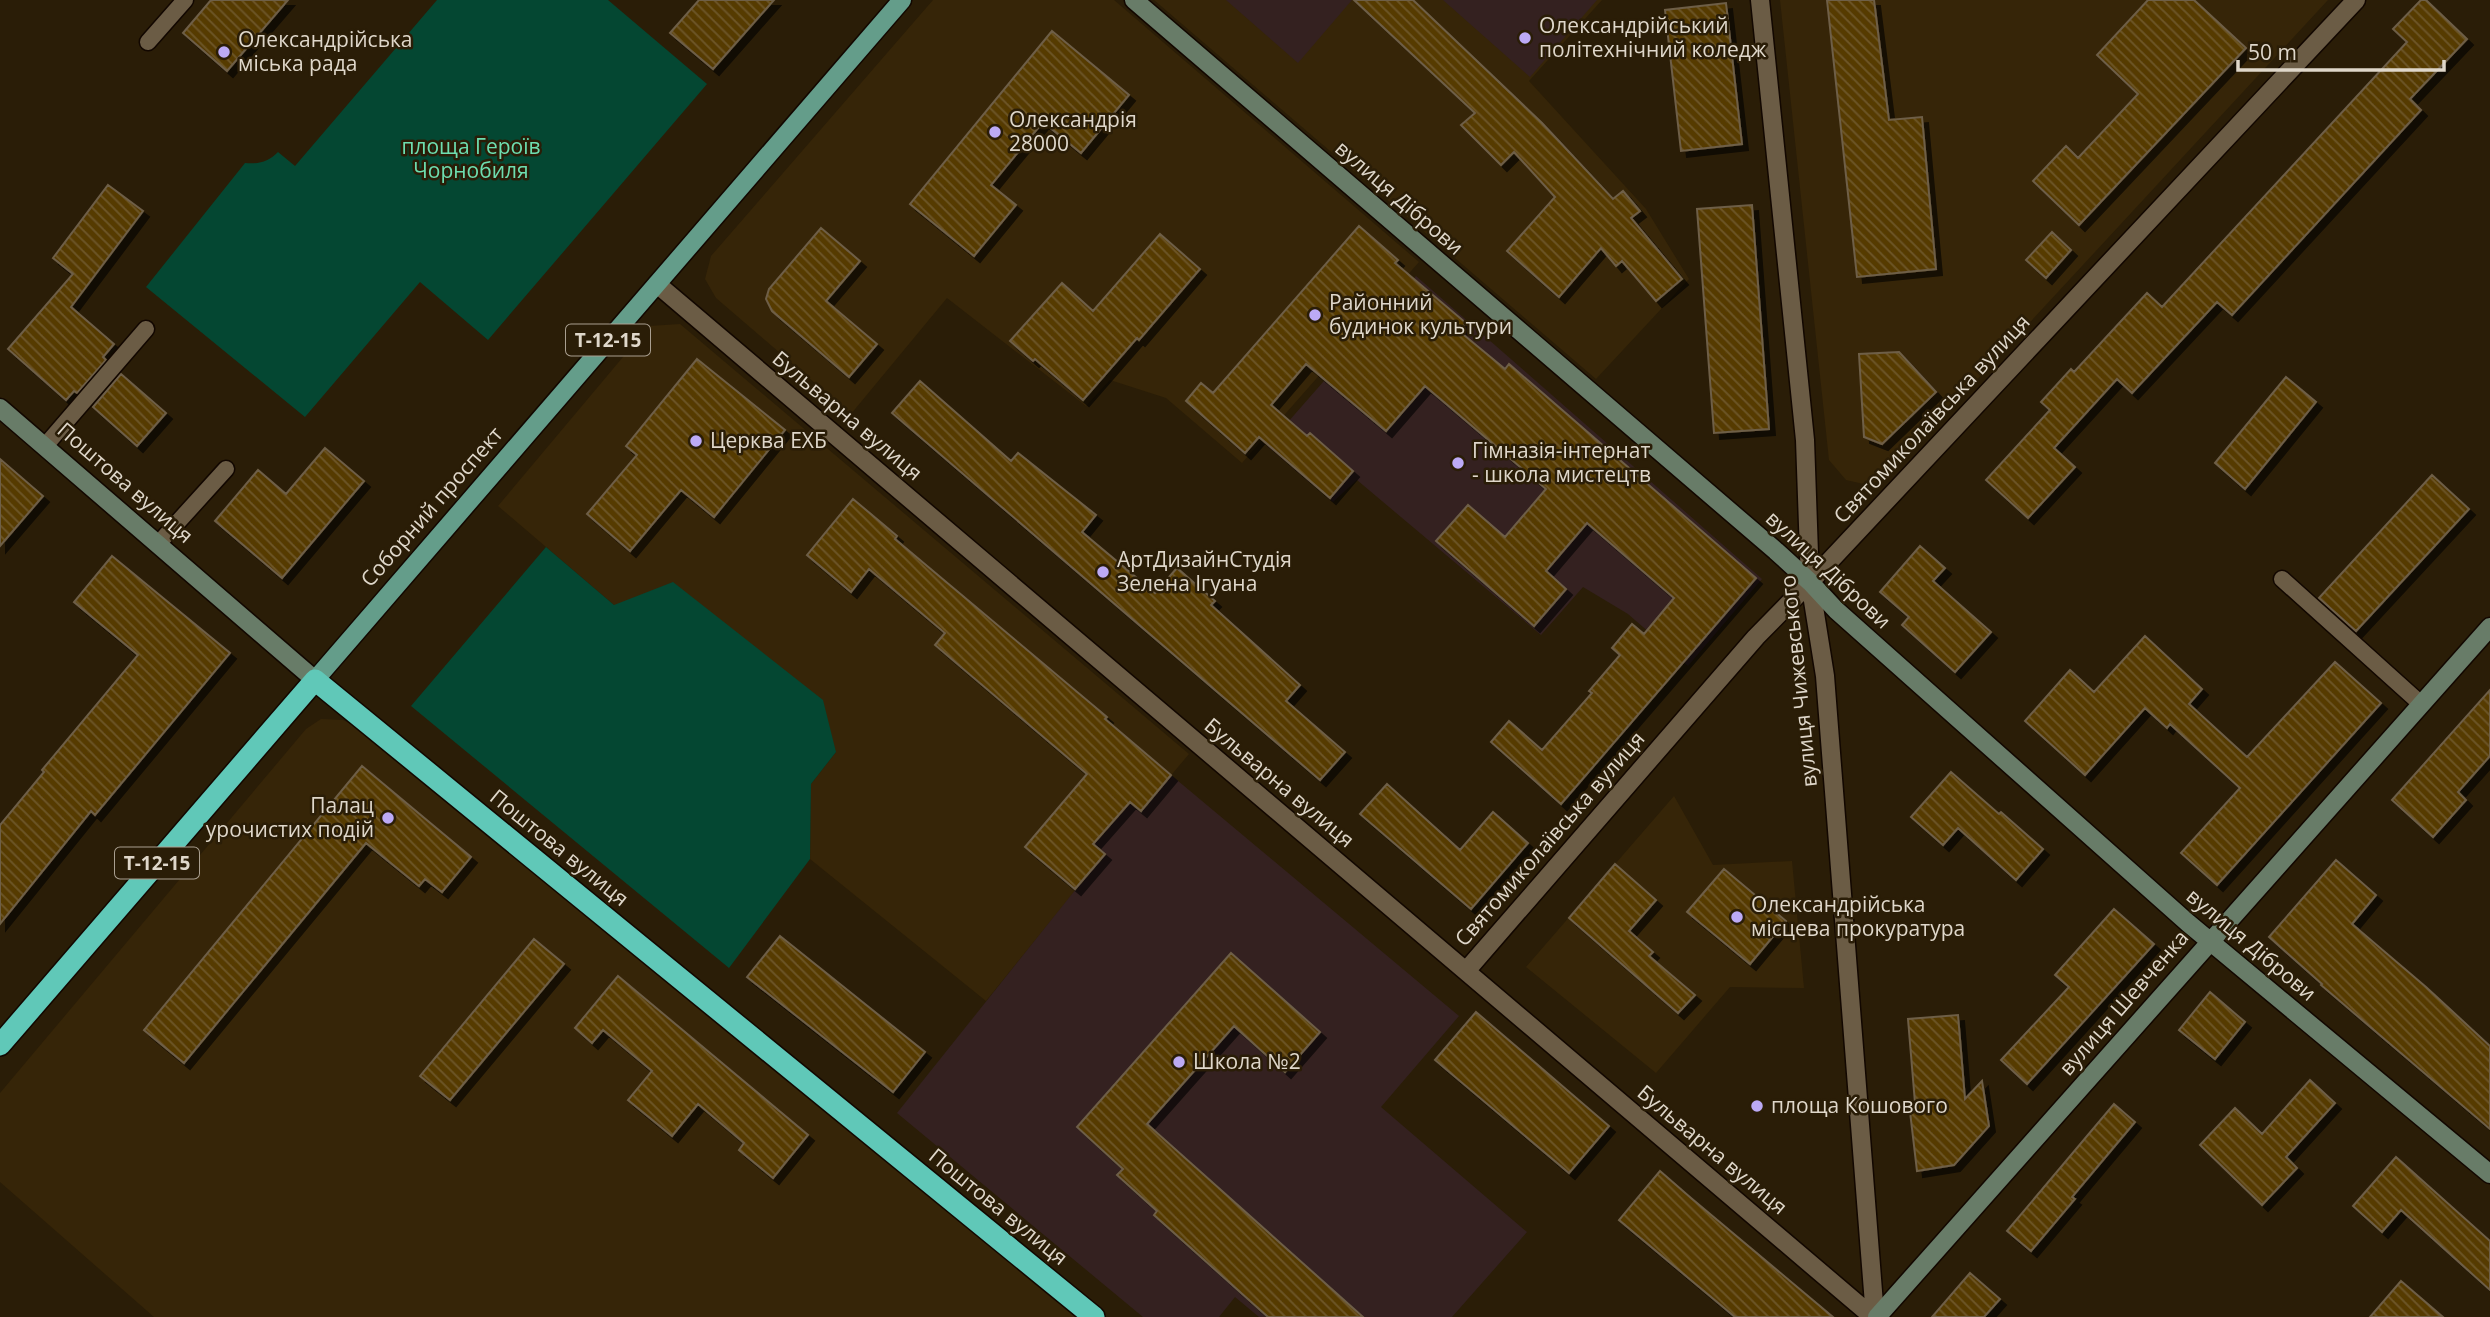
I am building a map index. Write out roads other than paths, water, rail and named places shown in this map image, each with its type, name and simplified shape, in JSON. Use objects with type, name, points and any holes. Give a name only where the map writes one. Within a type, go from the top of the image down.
[{"type":"highway","name":"Соборний проспект","points":[[1,1043],[315,680]]},
{"type":"highway","name":"Поштова вулиця","points":[[315,680],[1094,1317]]},
{"type":"main road","name":"Соборний проспект","points":[[315,680],[902,0]]},
{"type":"street","name":"вулиця Діброви","points":[[1134,0],[1810,582],[1836,610],[2210,941],[2490,1174]]},
{"type":"street","name":"вулиця Чижевського","points":[[1760,0],[1805,440],[1810,582],[1825,676],[1875,1317]]},
{"type":"street","name":"Святомиколаївська вулиця","points":[[1466,971],[1756,637],[2356,0]]},
{"type":"street","name":"Бульварна вулиця","points":[[657,284],[1875,1317]]},
{"type":"street","name":"Поштова вулиця","points":[[0,408],[315,680]]},
{"type":"street","name":"вулиця Шевченка","points":[[1875,1317],[2490,626]]},
{"type":"lane","points":[[148,42],[185,0]]},
{"type":"lane","points":[[45,446],[146,329]]},
{"type":"lane","points":[[158,544],[226,469]]},
{"type":"lane","points":[[2282,579],[2421,704]]},
{"type":"place","name":"Олександрійський політехнічний коледж","points":[[1525,38]]},
{"type":"place","name":"Олександрійська міська рада","points":[[224,52]]},
{"type":"place","name":"Олександрія 28000","points":[[995,132]]},
{"type":"place","name":"Районний будинок культури","points":[[1315,315]]},
{"type":"place","name":"Церква ЕХБ","points":[[696,441]]},
{"type":"place","name":"Гімназія-інтернат - школа мистецтв","points":[[1458,463]]},
{"type":"place","name":"АртДизайнСтудія Зелена Ігуана","points":[[1103,572]]},
{"type":"place","name":"Палац урочистих подій","points":[[388,818]]},
{"type":"place","name":"Олександрійська місцева прокуратура","points":[[1737,917]]},
{"type":"place","name":"Школа №2","points":[[1179,1062]]},
{"type":"place","name":"площа Кошового","points":[[1757,1106]]},
{"type":"park label","name":"площа Героїв Чорнобиля","points":[[471,159]]}]
